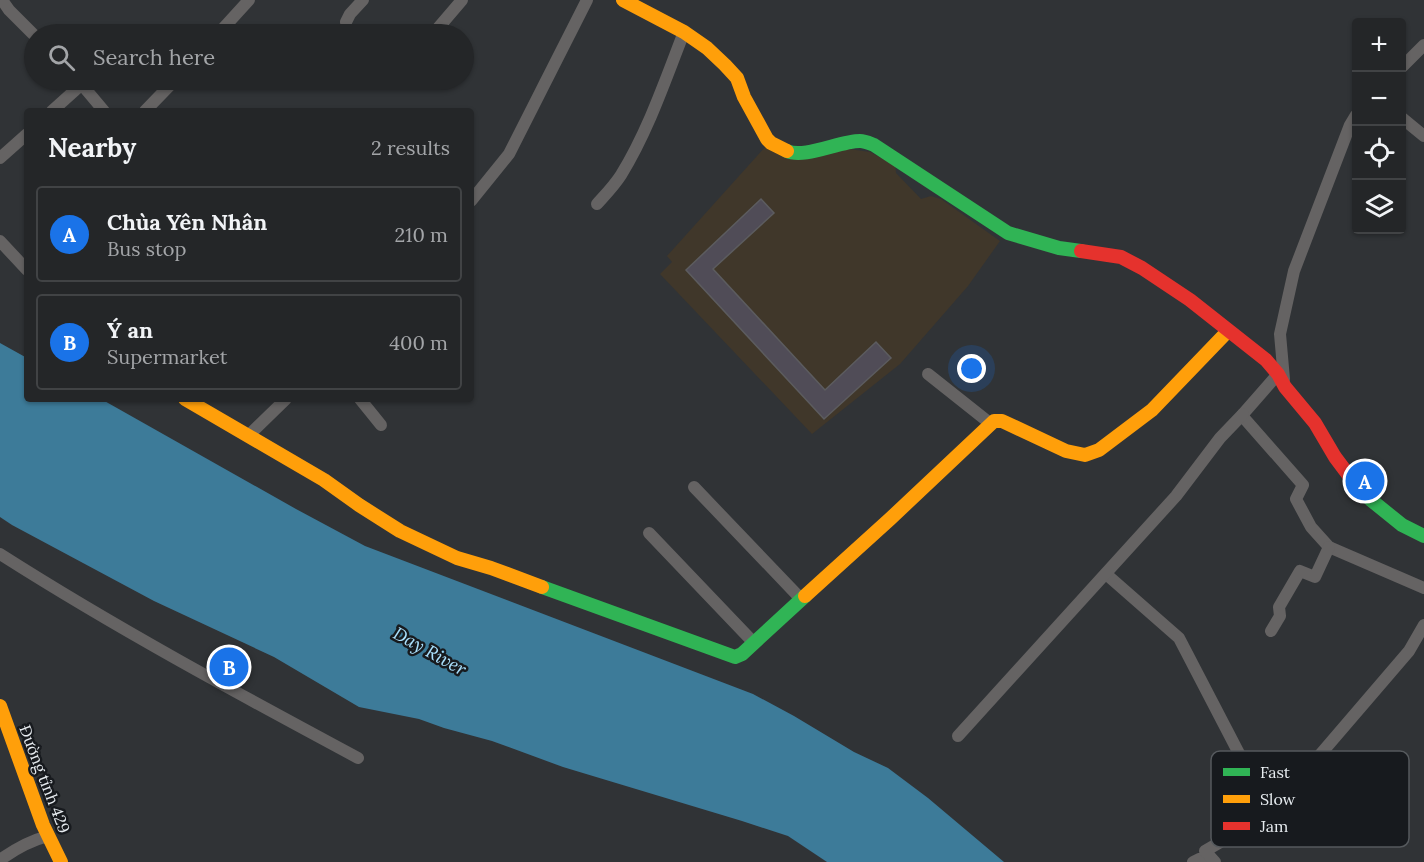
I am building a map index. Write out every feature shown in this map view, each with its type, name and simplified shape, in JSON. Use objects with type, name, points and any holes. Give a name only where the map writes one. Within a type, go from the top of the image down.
[{"type":"street","points":[[2,0],[24,25]]},
{"type":"street","points":[[227,24],[249,0]]},
{"type":"street","points":[[346,22],[363,0]]},
{"type":"street","points":[[442,24],[462,0]]},
{"type":"street","points":[[474,197],[509,154],[587,0]]},
{"type":"street","points":[[623,0],[684,32],[726,65],[737,78],[759,126],[771,143],[790,153],[819,150],[849,142],[862,141],[874,145],[1008,233],[1059,248],[1121,257],[1190,300],[1266,360],[1315,423],[1335,457],[1371,500],[1402,525],[1424,536]]},
{"type":"street","points":[[597,204],[620,177],[642,135],[684,32]]},
{"type":"street","points":[[1406,62],[1424,45]]},
{"type":"street","points":[[55,108],[72,90]]},
{"type":"street","points":[[87,90],[102,108]]},
{"type":"street","points":[[148,108],[165,90]]},
{"type":"street","points":[[1285,387],[1280,334],[1294,271],[1352,122]]},
{"type":"street","points":[[1406,122],[1424,136]]},
{"type":"street","points":[[0,158],[24,137]]},
{"type":"street","points":[[0,241],[24,267]]},
{"type":"street","points":[[190,402],[324,480],[400,531],[457,558],[491,568],[731,656],[739,656],[994,421],[1002,421],[1066,451],[1085,455],[1099,450],[1152,410],[1228,331]]},
{"type":"street","points":[[928,374],[991,424]]},
{"type":"street","points":[[958,736],[1176,496],[1220,438],[1278,374]]},
{"type":"street","points":[[248,436],[283,402]]},
{"type":"street","points":[[362,402],[381,425]]},
{"type":"street","points":[[1243,414],[1244,418],[1303,485],[1296,499],[1311,527],[1329,547],[1424,588]]},
{"type":"street","points":[[694,487],[801,599]]},
{"type":"street","points":[[649,533],[754,643]]},
{"type":"street","points":[[1271,631],[1280,616],[1279,607],[1300,571],[1315,577],[1329,547]]},
{"type":"street","points":[[0,554],[125,631],[358,758]]},
{"type":"street","points":[[1106,574],[1179,638],[1238,751]]},
{"type":"street","points":[[1323,751],[1409,651],[1420,643],[1424,624]]},
{"type":"street","name":"Đường tỉnh 429","points":[[0,706],[28,786],[61,862]]},
{"type":"street","points":[[0,860],[17,848],[35,839],[48,836]]},
{"type":"street","points":[[1212,847],[1205,851],[1213,860]]},
{"type":"street","points":[[1193,862],[1199,859],[1213,860]]},
{"type":"shaded area","points":[[767,145],[870,152],[895,165],[896,173],[921,199],[931,196],[941,199],[1000,241],[968,286],[900,364],[812,434],[660,274],[672,262],[667,256]]},
{"type":"water","name":"Day River","points":[[0,343],[24,356],[24,402],[106,402],[365,546],[753,694],[854,752],[888,768],[928,798],[1004,862],[827,862],[788,836],[563,767],[492,741],[419,719],[359,707],[274,657],[154,601],[0,517]]},
{"type":"building","points":[[761,199],[774,213],[713,269],[825,390],[876,342],[891,358],[824,419],[686,270]]},
{"type":"traffic: fast","points":[[787,151],[803,153],[852,142],[867,142],[1008,233],[1059,248],[1081,251]]},
{"type":"traffic: fast","points":[[1350,477],[1371,500],[1402,525],[1424,536]]},
{"type":"traffic: fast","points":[[542,587],[735,657],[742,654],[805,596]]},
{"type":"traffic: slow","points":[[623,0],[684,32],[707,48],[737,78],[744,97],[767,139],[787,151]]},
{"type":"traffic: slow","points":[[805,596],[994,421],[1002,421],[1066,451],[1085,455],[1099,450],[1152,410],[1228,331]]},
{"type":"traffic: slow","points":[[190,402],[324,480],[400,531],[457,558],[542,587]]},
{"type":"traffic: slow","points":[[0,706],[43,825],[61,862]]},
{"type":"traffic: jam","points":[[1081,251],[1121,257],[1142,268],[1190,300],[1266,360],[1315,423],[1350,477]]},
{"type":"place","name":"Chùa Yên Nhân","points":[[1365,481]]},
{"type":"place","name":"Ý an","points":[[229,667]]}]
